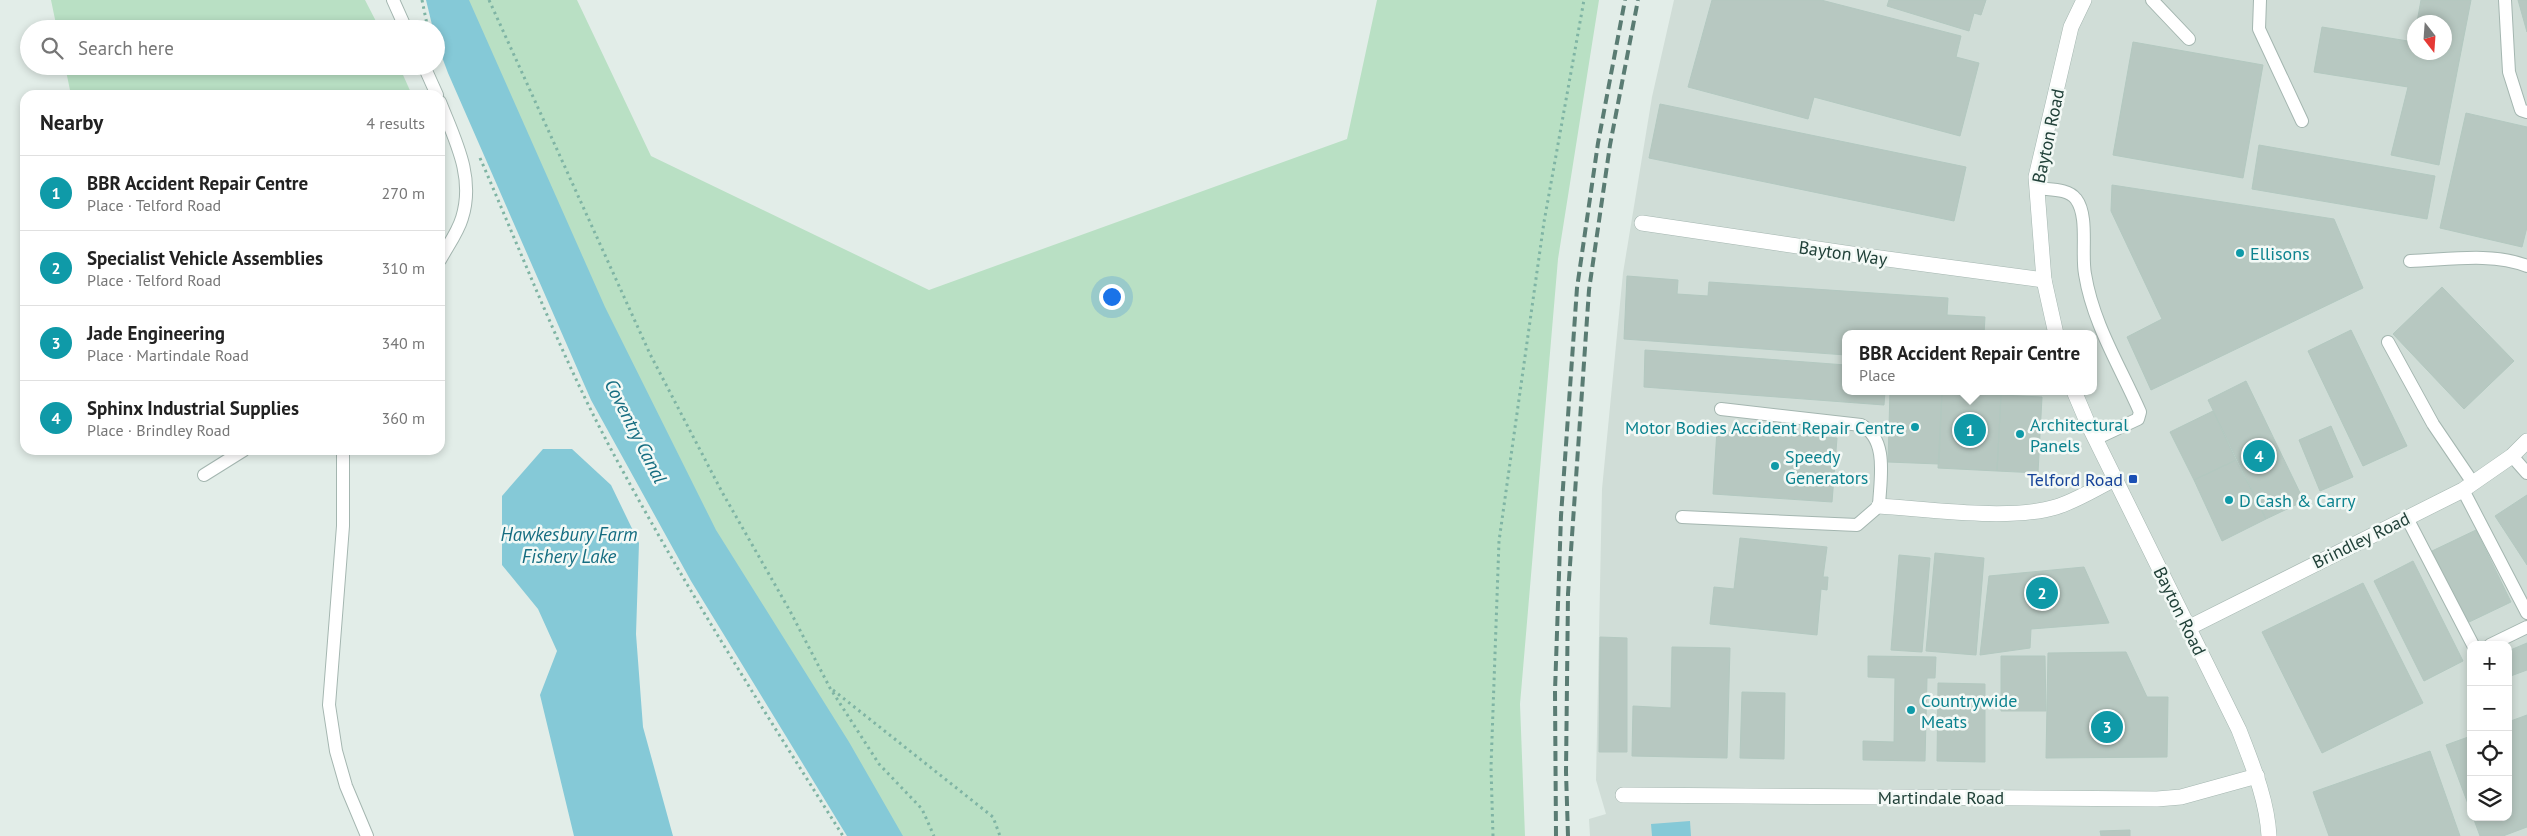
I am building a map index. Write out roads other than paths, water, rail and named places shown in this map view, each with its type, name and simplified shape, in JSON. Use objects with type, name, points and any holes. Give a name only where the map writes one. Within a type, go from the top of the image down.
[{"type":"street","name":"Bayton Road","points":[[2055,330],[2044,280],[2036,177],[2071,27],[2084,0]]},
{"type":"street","name":"Bayton Way","points":[[1642,223],[2044,280]]},
{"type":"street","name":"Bayton Road","points":[[2076,395],[2095,439],[2239,730],[2256,776],[2268,819],[2269,836]]},
{"type":"street","name":"Brindley Road","points":[[2188,628],[2468,486],[2512,456],[2527,440]]},
{"type":"street","points":[[1879,506],[1962,512],[2024,512],[2056,507],[2115,479]]},
{"type":"street","name":"Martindale Road","points":[[1623,795],[2157,798],[2181,797],[2256,776]]},
{"type":"lane","points":[[393,0],[402,20]]},
{"type":"lane","points":[[2152,0],[2188,39]]},
{"type":"lane","points":[[2260,0],[2259,29],[2302,121]]},
{"type":"lane","points":[[2505,0],[2509,72],[2521,110],[2527,112]]},
{"type":"lane","points":[[428,75],[435,90]]},
{"type":"lane","points":[[445,114],[463,159],[467,188],[462,219],[445,251]]},
{"type":"lane","points":[[2037,188],[2068,192],[2076,199],[2081,211],[2085,273],[2098,322],[2140,412],[2138,419],[2095,439]]},
{"type":"lane","points":[[2410,261],[2487,259],[2517,262],[2527,266]]},
{"type":"lane","points":[[2388,342],[2468,486],[2527,613]]},
{"type":"lane","points":[[1682,517],[1857,524],[1879,506],[1881,468],[1878,442],[1870,430],[1861,425],[1721,410]]},
{"type":"lane","points":[[204,475],[236,455]]},
{"type":"lane","points":[[343,455],[343,526],[329,705],[336,751],[346,786],[367,836]]},
{"type":"lane","points":[[2512,456],[2527,473]]},
{"type":"lane","points":[[2407,518],[2471,641]]},
{"type":"lane","points":[[2498,641],[2527,627]]},
{"type":"water","name":"Coventry Canal","points":[[426,0],[469,0],[605,307],[716,530],[849,742],[903,836],[847,836],[691,581],[591,400],[448,73],[445,65],[445,20],[431,20]]},
{"type":"water","name":"Hawkesbury Farm Fishery Lake","points":[[543,449],[572,449],[611,485],[639,543],[636,634],[643,727],[673,836],[574,836],[540,695],[557,651],[538,609],[502,565],[502,496]]},
{"type":"water","points":[[1690,821],[1691,836],[1652,836],[1651,824]]},
{"type":"railway","points":[[1556,836],[1555,691],[1561,516],[1577,288],[1598,143],[1625,0]]},
{"type":"railway","points":[[1568,836],[1566,772],[1568,594],[1589,290],[1610,145],[1638,0]]},
{"type":"place","name":"Ellisons","points":[[2240,253]]},
{"type":"place","name":"Motor Bodies Accident Repair Centre","points":[[1915,427]]},
{"type":"place","name":"BBR Accident Repair Centre","points":[[1970,430]]},
{"type":"place","name":"Architectural Panels","points":[[2020,434]]},
{"type":"place","name":"Sphinx Industrial Supplies","points":[[2259,456]]},
{"type":"place","name":"Speedy Generators","points":[[1775,466]]},
{"type":"place","name":"Telford Road","points":[[2133,479]]},
{"type":"place","name":"D Cash & Carry","points":[[2229,500]]},
{"type":"place","name":"Specialist Vehicle Assemblies","points":[[2042,593]]},
{"type":"place","name":"Countrywide Meats","points":[[1911,710]]},
{"type":"place","name":"Jade Engineering","points":[[2107,727]]}]
